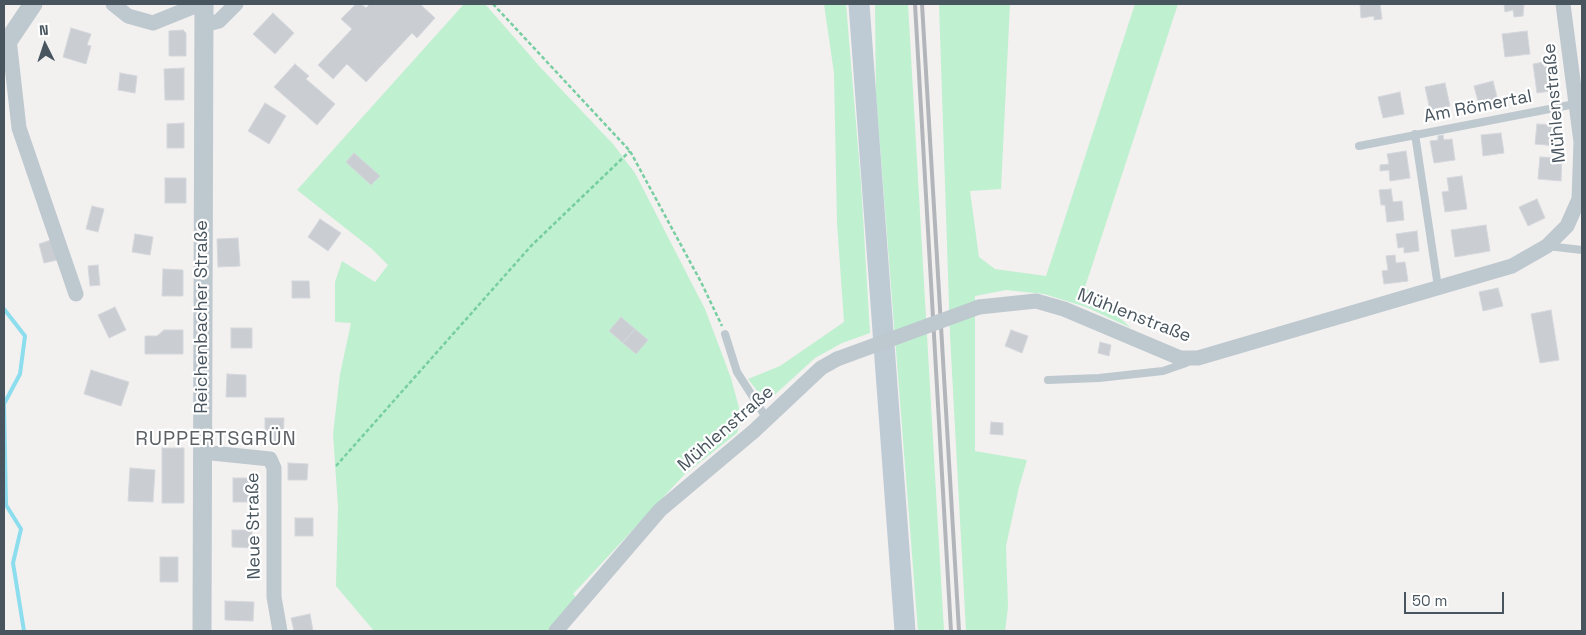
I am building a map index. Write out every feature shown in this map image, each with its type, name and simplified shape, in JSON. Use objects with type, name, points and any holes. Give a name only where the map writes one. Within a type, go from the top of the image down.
[{"type":"main road","points":[[859,4],[905,631]]},
{"type":"street","points":[[33,4],[6,44],[19,128],[76,294]]},
{"type":"street","points":[[113,4],[128,16],[153,22],[202,4]]},
{"type":"street","name":"Reichenbacher Straße","points":[[202,4],[204,25],[202,631]]},
{"type":"street","points":[[204,25],[219,21],[236,4]]},
{"type":"street","name":"Mühlenstraße","points":[[556,631],[660,510],[767,419],[821,368],[836,358],[979,307],[1036,301],[1064,308],[1180,358],[1198,358],[1512,266],[1547,246],[1567,226],[1581,204],[1581,142],[1563,4]]},
{"type":"street","name":"Neue Straße","points":[[202,452],[260,456],[270,459],[274,468],[274,597],[280,631]]},
{"type":"lane","name":"Am Römertal","points":[[1359,146],[1415,134],[1578,109]]},
{"type":"lane","name":"Am Römertal","points":[[1415,134],[1438,287]]},
{"type":"lane","points":[[1547,246],[1582,250]]},
{"type":"lane","points":[[725,334],[742,384],[767,419]]},
{"type":"lane","points":[[1048,380],[1099,378],[1163,371],[1198,358]]},
{"type":"path","points":[[493,4],[630,152],[701,282],[725,334]]},
{"type":"path","points":[[336,466],[531,246],[630,152]]},
{"type":"green space","points":[[464,4],[485,4],[541,68],[613,144],[635,173],[705,309],[731,378],[742,419],[737,433],[684,475],[573,594],[585,607],[561,631],[374,631],[336,586],[338,507],[333,434],[340,374],[351,323],[335,322],[335,282],[342,261],[375,282],[388,265],[372,249],[297,190]]},
{"type":"green space","points":[[824,4],[846,4],[861,183],[870,333],[842,343],[815,358],[769,400],[762,397],[748,379],[780,366],[844,322],[837,223],[834,73]]},
{"type":"green space","points":[[875,4],[908,4],[944,631],[918,631],[876,95]]},
{"type":"green space","points":[[939,4],[1010,4],[1001,189],[970,191],[979,257],[995,269],[1046,276],[1135,4],[1178,4],[1085,287],[1131,328],[1086,307],[1044,294],[1006,290],[975,296],[975,451],[1027,460],[1006,546],[1008,607],[1005,631],[966,631],[950,335]]},
{"type":"building","points":[[356,4],[361,4],[366,8],[370,4],[420,4],[435,18],[417,38],[412,33],[366,82],[347,64],[333,79],[318,65],[352,29],[341,19]]},
{"type":"building","points":[[1360,4],[1380,4],[1382,19],[1374,20],[1374,16],[1361,18]]},
{"type":"building","points":[[1504,4],[1524,4],[1523,16],[1514,17],[1513,10],[1505,12]]},
{"type":"building","points":[[273,13],[294,33],[275,54],[253,34]]},
{"type":"building","points":[[71,28],[91,34],[87,45],[91,46],[86,64],[63,57]]},
{"type":"building","points":[[183,30],[186,33],[186,56],[169,56],[169,31]]},
{"type":"building","points":[[1527,31],[1530,54],[1505,57],[1502,34]]},
{"type":"building","points":[[1544,62],[1544,67],[1553,65],[1557,90],[1537,93],[1533,64]]},
{"type":"building","points":[[295,64],[309,76],[306,79],[335,104],[317,125],[274,87]]},
{"type":"building","points":[[184,68],[184,100],[165,100],[164,69]]},
{"type":"building","points":[[120,73],[137,76],[135,93],[118,90]]},
{"type":"building","points":[[1493,81],[1498,101],[1479,105],[1474,86]]},
{"type":"building","points":[[1445,83],[1450,106],[1430,110],[1425,87]]},
{"type":"building","points":[[1400,92],[1404,114],[1383,118],[1378,97]]},
{"type":"building","points":[[265,103],[286,116],[269,144],[248,131]]},
{"type":"building","points":[[184,123],[184,148],[167,148],[167,124]]},
{"type":"building","points":[[1537,124],[1558,125],[1557,146],[1535,144]]},
{"type":"building","points":[[1501,133],[1504,153],[1483,156],[1481,135]]},
{"type":"building","points":[[1443,135],[1444,140],[1452,139],[1455,160],[1434,163],[1430,141],[1438,140],[1438,136]]},
{"type":"building","points":[[1406,151],[1410,178],[1390,181],[1389,170],[1380,171],[1380,165],[1389,164],[1387,154]]},
{"type":"building","points":[[354,153],[380,176],[371,185],[346,162]]},
{"type":"building","points":[[1540,157],[1562,158],[1561,181],[1538,179]]},
{"type":"building","points":[[1462,176],[1467,209],[1445,212],[1442,192],[1449,191],[1447,178]]},
{"type":"building","points":[[165,178],[186,178],[186,203],[165,203]]},
{"type":"building","points":[[1391,189],[1393,202],[1402,201],[1404,220],[1387,222],[1385,205],[1381,205],[1379,190]]},
{"type":"building","points":[[1537,199],[1545,218],[1528,226],[1519,207]]},
{"type":"building","points":[[92,206],[104,209],[98,232],[86,229]]},
{"type":"building","points":[[320,219],[341,233],[328,251],[308,237]]},
{"type":"building","points":[[1486,225],[1490,251],[1455,257],[1451,230]]},
{"type":"building","points":[[1417,231],[1419,251],[1404,253],[1404,247],[1398,248],[1396,234]]},
{"type":"building","points":[[135,234],[153,237],[150,255],[132,252]]},
{"type":"building","points":[[238,238],[240,266],[218,267],[217,239]]},
{"type":"building","points":[[51,240],[57,260],[44,263],[39,244]]},
{"type":"building","points":[[1395,255],[1396,263],[1405,262],[1408,281],[1384,284],[1382,271],[1388,270],[1386,256]]},
{"type":"building","points":[[98,265],[100,285],[90,286],[88,266]]},
{"type":"building","points":[[163,269],[183,270],[183,296],[162,296]]},
{"type":"building","points":[[292,281],[309,281],[310,298],[292,298]]},
{"type":"building","points":[[1498,288],[1503,306],[1483,311],[1479,292]]},
{"type":"building","points":[[115,307],[126,330],[109,338],[98,315]]},
{"type":"building","points":[[1551,310],[1559,360],[1540,363],[1531,314]]},
{"type":"building","points":[[621,317],[635,329],[623,343],[609,331]]},
{"type":"building","points":[[231,328],[252,328],[252,348],[231,348]]},
{"type":"building","points":[[635,329],[648,340],[636,354],[623,343]]},
{"type":"building","points":[[164,330],[183,330],[183,354],[145,354],[145,336],[157,336]]},
{"type":"building","points":[[1011,330],[1028,336],[1022,353],[1005,346]]},
{"type":"building","points":[[1100,342],[1111,345],[1109,356],[1098,353]]},
{"type":"building","points":[[91,370],[129,382],[121,406],[84,394]]},
{"type":"building","points":[[227,374],[246,375],[246,397],[226,397]]},
{"type":"building","points":[[265,418],[284,418],[283,444],[265,444]]},
{"type":"building","points":[[991,422],[1003,423],[1003,435],[990,434]]},
{"type":"building","points":[[162,448],[184,448],[184,503],[162,503]]},
{"type":"building","points":[[288,463],[308,464],[307,480],[288,480]]},
{"type":"building","points":[[130,468],[155,470],[153,502],[128,501]]},
{"type":"building","points":[[233,478],[253,478],[253,502],[233,502]]},
{"type":"building","points":[[295,518],[313,518],[313,536],[295,536]]},
{"type":"building","points":[[232,530],[252,530],[252,548],[232,547]]},
{"type":"building","points":[[160,557],[178,557],[178,582],[160,582]]},
{"type":"building","points":[[225,601],[254,602],[253,621],[225,620]]},
{"type":"building","points":[[310,614],[313,631],[294,631],[291,618]]},
{"type":"waterway","points":[[4,309],[25,336],[20,374],[4,404],[6,505],[21,529],[13,563],[24,631]]},
{"type":"railway","points":[[915,4],[951,631]]},
{"type":"railway","points":[[922,4],[959,631]]},
{"type":"district","name":"RUPPERTSGRÜN","points":[[216,440]]}]
